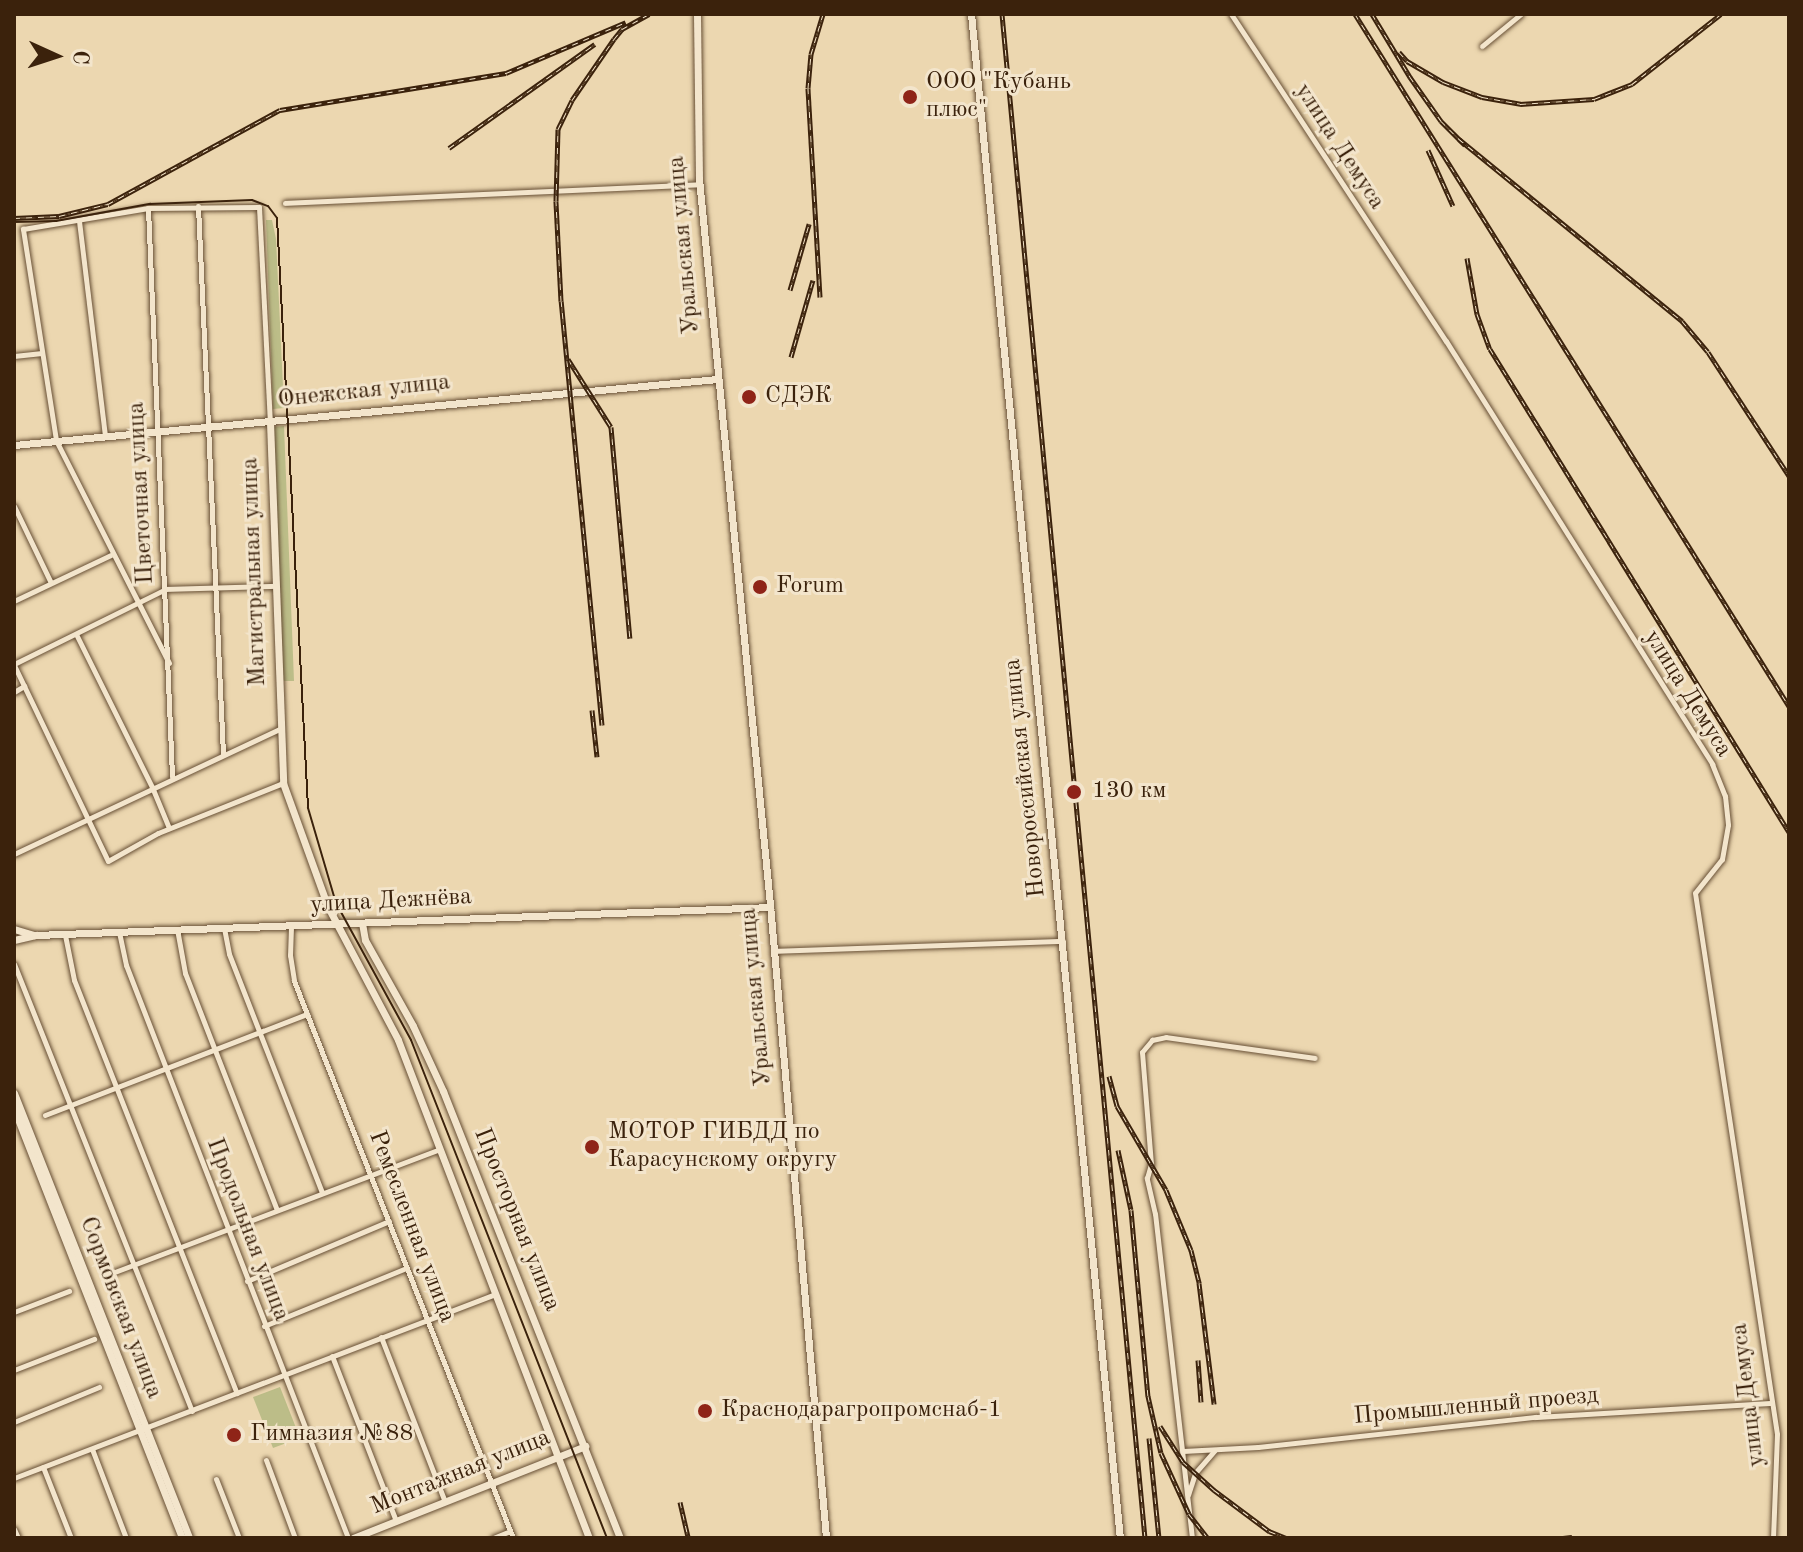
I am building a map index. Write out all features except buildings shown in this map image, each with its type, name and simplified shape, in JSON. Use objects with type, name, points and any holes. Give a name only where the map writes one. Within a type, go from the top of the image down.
[{"type":"street","name":"Уральская улица","points":[[697,14],[699,184],[769,907],[825,1538]]},
{"type":"street","name":"Новороссийская улица","points":[[971,14],[1120,1538]]},
{"type":"street","name":"улица Демуса","points":[[1231,14],[1446,341],[1712,764],[1725,796],[1728,825],[1722,859],[1695,893],[1772,1403],[1778,1472],[1771,1521],[1773,1538]]},
{"type":"street","points":[[1482,46],[1521,14]]},
{"type":"street","points":[[285,203],[699,184]]},
{"type":"street","points":[[169,663],[111,555],[56,440],[23,229],[148,208],[198,206],[223,754]]},
{"type":"street","name":"Магистральная улица","points":[[198,206],[259,207],[283,783],[319,886],[338,925]]},
{"type":"street","name":"Цветочная улица","points":[[148,208],[172,776]]},
{"type":"street","points":[[79,221],[105,435]]},
{"type":"street","points":[[14,356],[42,353]]},
{"type":"street","name":"Онежская улица","points":[[14,445],[156,429],[270,422],[717,379]]},
{"type":"street","points":[[14,506],[51,583]]},
{"type":"street","points":[[14,601],[111,555]]},
{"type":"street","points":[[277,585],[166,589],[77,636],[14,664],[108,861],[169,828],[283,783]]},
{"type":"street","points":[[77,636],[169,828]]},
{"type":"street","points":[[14,692],[24,686]]},
{"type":"street","points":[[14,854],[172,776],[280,729]]},
{"type":"street","name":"улица Дежнёва","points":[[14,940],[36,935],[769,907]]},
{"type":"street","name":"Просторная улица","points":[[362,923],[365,940],[413,1026],[443,1091],[620,1538]]},
{"type":"street","name":"Просторная улица","points":[[338,925],[398,1040],[493,1295],[589,1538]]},
{"type":"street","name":"Ремесленная улица","points":[[291,927],[291,967],[307,1014],[513,1538]]},
{"type":"street","points":[[224,928],[229,954],[322,1192]]},
{"type":"street","points":[[14,929],[36,935]]},
{"type":"street","points":[[177,929],[185,973],[277,1210]]},
{"type":"street","name":"Продольная улица","points":[[119,932],[126,965],[164,1067],[350,1538]]},
{"type":"street","points":[[65,935],[74,980],[237,1393]]},
{"type":"street","points":[[773,951],[1063,941]]},
{"type":"street","points":[[14,964],[192,1411]]},
{"type":"street","points":[[45,1115],[212,1048],[307,1014]]},
{"type":"street","points":[[1192,1538],[1155,1214],[1147,1178],[1151,1164],[1142,1052],[1152,1040],[1166,1037],[1315,1058]]},
{"type":"street","name":"Сормовская улица","points":[[14,1093],[20,1126]]},
{"type":"street","name":"Сормовская улица","points":[[14,1109],[189,1538]]},
{"type":"street","points":[[112,1273],[438,1150]]},
{"type":"street","points":[[247,1281],[389,1221]]},
{"type":"street","points":[[264,1326],[406,1268]]},
{"type":"street","points":[[14,1312],[69,1291]]},
{"type":"street","points":[[14,1478],[493,1295]]},
{"type":"street","points":[[381,1337],[445,1502]]},
{"type":"street","points":[[14,1370],[94,1339]]},
{"type":"street","points":[[332,1356],[396,1521]]},
{"type":"street","points":[[14,1422],[99,1387]]},
{"type":"street","name":"Промышленный проезд","points":[[1183,1451],[1535,1417],[1772,1403]]},
{"type":"street","name":"Сормовская улица","points":[[143,1429],[182,1538]]},
{"type":"street","name":"Монтажная улица","points":[[350,1538],[585,1446]]},
{"type":"street","points":[[92,1449],[126,1538]]},
{"type":"street","points":[[1187,1499],[1195,1473],[1204,1459],[1216,1449]]},
{"type":"street","points":[[266,1460],[295,1538]]},
{"type":"street","points":[[43,1467],[71,1538]]},
{"type":"street","points":[[216,1479],[239,1538]]},
{"type":"street","points":[[14,1529],[18,1538]]},
{"type":"street","points":[[493,1538],[510,1531]]},
{"type":"green space","points":[[266,220],[272,220],[276,239],[284,408],[273,409]]},
{"type":"green space","points":[[284,426],[294,681],[283,681],[274,427]]},
{"type":"green space","points":[[280,1387],[300,1438],[273,1448],[253,1397]]},
{"type":"tram line","points":[[14,222],[56,221],[150,204],[252,200],[268,206],[277,218],[308,808],[336,903],[411,1040],[607,1538]]},
{"type":"railway","points":[[602,725],[561,301],[556,201],[558,129],[572,100],[614,39],[622,29],[649,14]]},
{"type":"railway","points":[[820,297],[808,88],[811,54],[823,14]]},
{"type":"railway","points":[[1002,14],[1145,1538]]},
{"type":"railway","points":[[1355,14],[1789,706]]},
{"type":"railway","points":[[1372,14],[1441,121],[1465,145]]},
{"type":"railway","points":[[1399,52],[1407,61],[1443,82],[1482,97],[1520,104],[1594,99],[1632,84],[1721,14]]},
{"type":"railway","points":[[14,218],[59,216],[108,204],[280,110],[506,73],[626,22]]},
{"type":"railway","points":[[449,148],[595,44]]},
{"type":"railway","points":[[1459,139],[1682,321],[1708,352],[1789,476]]},
{"type":"railway","points":[[1428,150],[1453,206]]},
{"type":"railway","points":[[790,290],[809,224]]},
{"type":"railway","points":[[1467,258],[1477,314],[1490,349],[1789,832]]},
{"type":"railway","points":[[791,357],[813,280]]},
{"type":"railway","points":[[568,359],[611,427],[630,638]]},
{"type":"railway","points":[[592,710],[597,757]]},
{"type":"railway","points":[[1109,1076],[1117,1106],[1166,1190],[1191,1250],[1199,1283],[1214,1404]]},
{"type":"railway","points":[[1118,1150],[1131,1210],[1148,1396],[1161,1453],[1189,1514],[1208,1538]]},
{"type":"railway","points":[[1198,1360],[1201,1402]]},
{"type":"railway","points":[[1160,1426],[1183,1462],[1214,1490],[1269,1531],[1286,1538]]},
{"type":"railway","points":[[1149,1438],[1159,1538]]},
{"type":"railway","points":[[680,1502],[688,1538]]},
{"type":"railway","points":[[1563,1538],[1572,1537]]},
{"type":"place","name":"ООО \"Кубань плюс\"","points":[[910,97]]},
{"type":"place","name":"СДЭК","points":[[749,397]]},
{"type":"place","name":"Forum","points":[[760,587]]},
{"type":"place","name":"130 км","points":[[1074,792]]},
{"type":"place","name":"МОТОР ГИБДД по Карасунскому округу","points":[[592,1147]]},
{"type":"place","name":"Краснодарагропромснаб-1","points":[[705,1411]]},
{"type":"place","name":"Гимназия №88","points":[[234,1435]]}]
